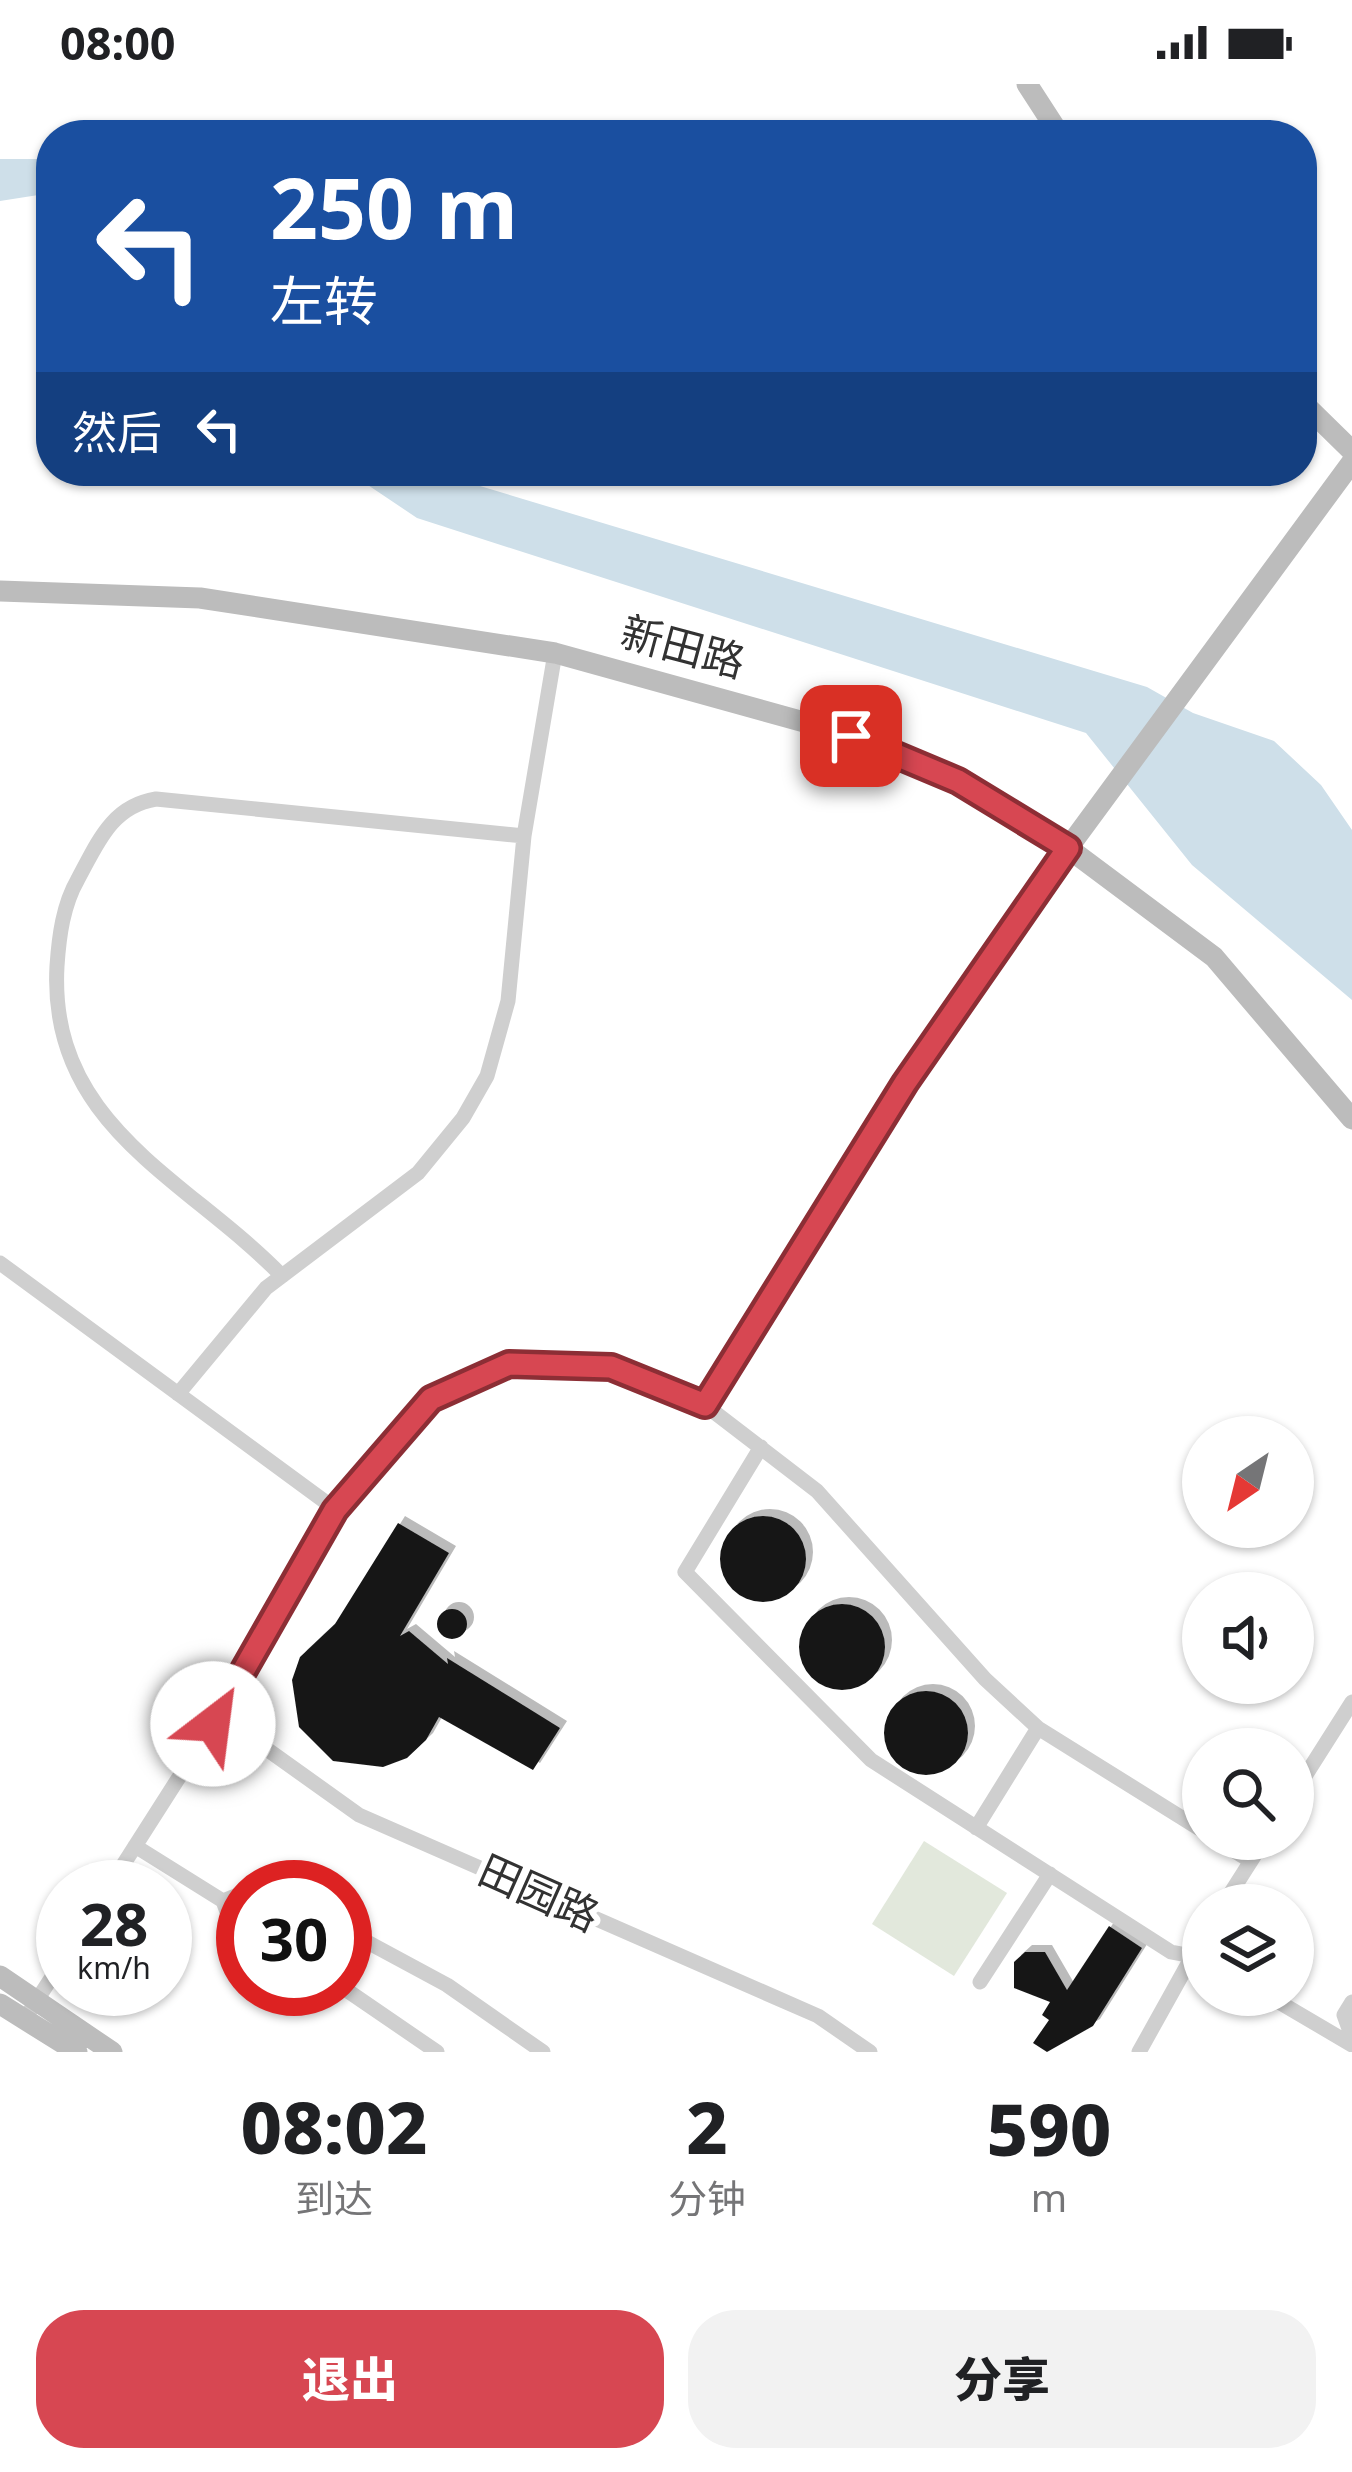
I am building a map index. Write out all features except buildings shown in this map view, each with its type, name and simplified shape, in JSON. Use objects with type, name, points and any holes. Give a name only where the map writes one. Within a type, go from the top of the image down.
[{"type":"street","points":[[1028,84],[1051,120]]},
{"type":"street","points":[[1317,417],[1352,451]]},
{"type":"street","points":[[705,1405],[905,1083],[1068,848],[1352,462]]},
{"type":"street","name":"新田路","points":[[0,590],[200,598],[555,653],[851,736],[958,781],[1068,848],[1214,957],[1352,1119]]},
{"type":"street","points":[[178,1394],[282,1276],[418,1173],[463,1118],[487,1076],[508,1000],[524,836],[555,653]]},
{"type":"street","points":[[282,1276],[145,1158],[88,1095],[64,1054],[55,1002],[67,898],[108,825],[132,803],[156,799],[524,836]]},
{"type":"street","points":[[0,1263],[335,1510]]},
{"type":"street","points":[[126,1860],[219,1715],[335,1510],[431,1399],[509,1364],[611,1367],[705,1405],[817,1491],[985,1679],[1038,1728],[1182,1819]]},
{"type":"street","points":[[761,1447],[685,1572],[871,1760],[1182,1954]]},
{"type":"street","points":[[1314,1762],[1352,1702]]},
{"type":"street","name":"田园路","points":[[219,1715],[359,1815],[818,2016],[870,2052]]},
{"type":"street","points":[[976,1828],[1038,1728]]},
{"type":"street","points":[[135,1846],[216,1897]]},
{"type":"street","points":[[1237,1884],[1251,1862],[1248,1860]]},
{"type":"street","points":[[980,1982],[1050,1874]]},
{"type":"street","points":[[372,1945],[447,1985],[543,2052]]},
{"type":"street","points":[[0,1976],[77,2052]]},
{"type":"street","points":[[1139,2052],[1182,1982]]},
{"type":"street","points":[[31,2009],[36,2001]]},
{"type":"street","points":[[1352,2002],[1344,2015],[1352,2041]]},
{"type":"street","points":[[0,2004],[31,2009],[112,2052]]},
{"type":"street","points":[[372,2007],[437,2052]]},
{"type":"street","points":[[1306,2016],[1352,2041]]},
{"type":"shaded area","points":[[0,159],[36,159],[36,195],[0,201]]},
{"type":"shaded area","points":[[369,486],[480,486],[1147,687],[1193,713],[1274,741],[1321,785],[1352,830],[1352,1000],[1192,865],[1086,733],[417,518]]},
{"type":"shaded area","points":[[924,1841],[1007,1893],[954,1976],[872,1924]]},
{"type":"route","points":[[213,1724],[335,1510],[386,1444],[431,1399],[509,1364],[611,1367],[705,1405],[905,1083],[1068,848],[958,781],[851,736]]}]
